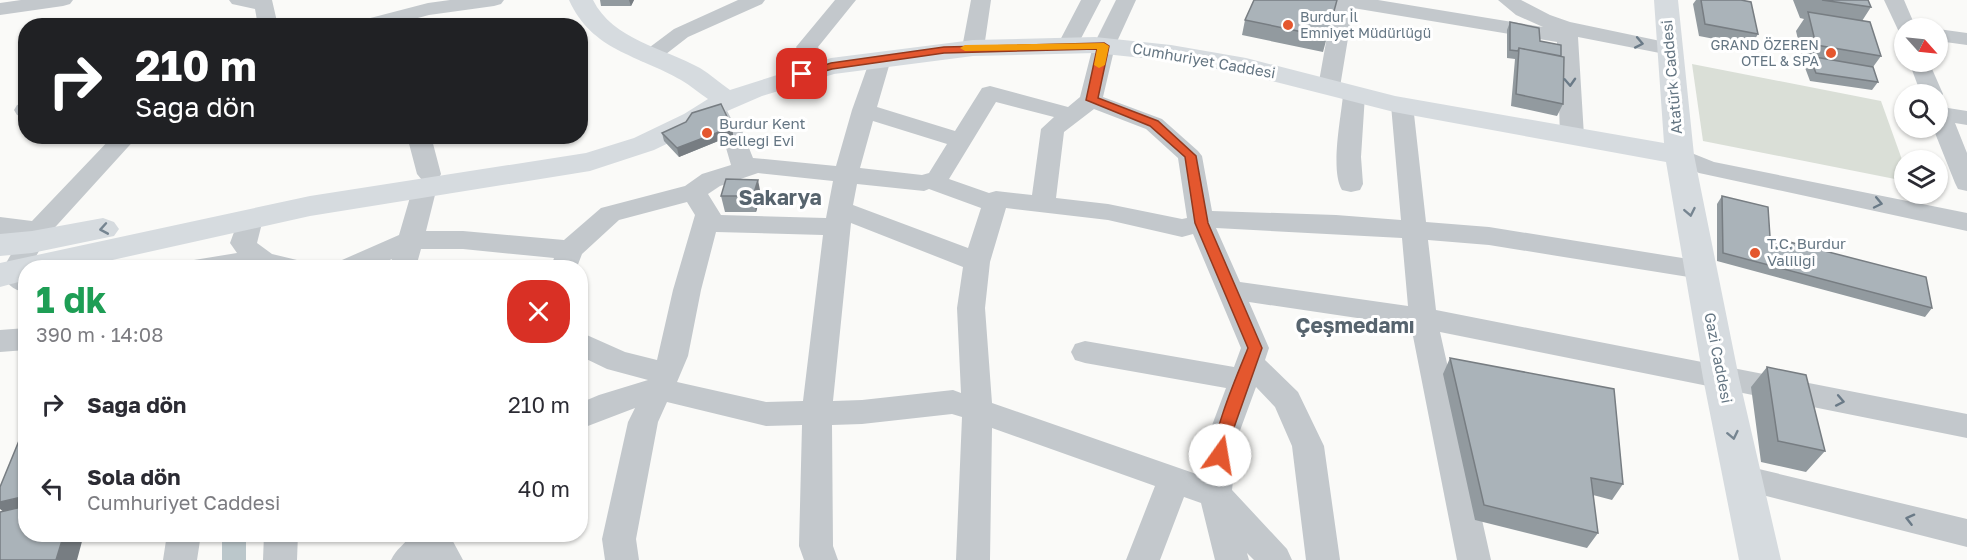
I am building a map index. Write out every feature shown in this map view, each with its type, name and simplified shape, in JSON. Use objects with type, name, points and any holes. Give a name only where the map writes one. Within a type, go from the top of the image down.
[{"type":"main road","points":[[581,0],[588,17],[629,47],[690,74],[721,103]]},
{"type":"main road","name":"Atatürk Caddesi","points":[[1666,0],[1679,155]]},
{"type":"main road","name":"Cumhuriyet Caddesi","points":[[427,180],[559,169],[590,162],[644,144],[694,120],[721,103],[752,90],[820,69],[880,59],[974,48],[1068,46],[1104,46],[1210,59],[1402,105],[1679,155]]},
{"type":"main road","name":"Gazi Caddesi","points":[[1679,155],[1721,378],[1760,560]]},
{"type":"main road","points":[[21,260],[250,219],[427,180]]},
{"type":"main road","points":[[21,260],[427,180]]},
{"type":"street","points":[[0,9],[63,0]]},
{"type":"street","points":[[238,0],[265,4],[267,18]]},
{"type":"street","points":[[382,18],[413,6],[494,0]]},
{"type":"street","points":[[649,56],[681,33],[755,0]]},
{"type":"street","points":[[820,69],[807,47],[846,0]]},
{"type":"street","points":[[974,48],[981,0]]},
{"type":"street","points":[[1068,46],[1091,0]]},
{"type":"street","points":[[1042,204],[1053,129],[1082,107],[1104,46],[1126,0]]},
{"type":"street","points":[[1351,184],[1341,91],[1342,0],[1670,49]]},
{"type":"street","points":[[1508,0],[1567,33]]},
{"type":"street","points":[[1894,0],[1902,18]]},
{"type":"street","points":[[1567,33],[1572,136]]},
{"type":"street","points":[[1948,36],[1967,39]]},
{"type":"street","points":[[821,560],[816,546],[818,413],[838,218],[846,174],[863,110],[880,59]]},
{"type":"street","points":[[366,260],[410,240],[464,240],[567,259],[610,214],[694,192],[711,180],[757,165],[924,183],[938,178],[990,93],[1082,107],[1154,124],[1190,156],[1201,223],[1255,348],[1223,436],[1215,494],[1232,560]]},
{"type":"street","points":[[721,103],[727,135],[733,133],[744,169]]},
{"type":"street","points":[[1402,105],[1423,318],[1474,560]]},
{"type":"street","points":[[863,110],[960,140]]},
{"type":"street","points":[[1948,111],[1967,118]]},
{"type":"street","points":[[1948,136],[1967,183]]},
{"type":"street","points":[[0,226],[21,260],[120,144]]},
{"type":"street","points":[[405,260],[427,180],[420,144]]},
{"type":"street","points":[[1679,155],[1712,154],[1894,188]]},
{"type":"street","points":[[1679,155],[1708,168],[1967,222]]},
{"type":"street","points":[[930,181],[995,204]]},
{"type":"street","points":[[622,560],[619,539],[644,422],[674,356],[687,290],[708,215],[694,192]]},
{"type":"street","points":[[973,560],[977,410],[971,308],[977,262],[996,199],[1108,212],[1182,228],[1214,219],[1336,224],[1489,236],[1701,270]]},
{"type":"street","points":[[1948,199],[1967,202]]},
{"type":"street","points":[[706,223],[838,218],[977,262]]},
{"type":"street","points":[[250,219],[243,243],[257,260]]},
{"type":"street","points":[[1231,290],[1423,318],[1967,426]]},
{"type":"street","points":[[0,341],[18,340]]},
{"type":"street","points":[[588,347],[662,382],[766,414],[862,412],[953,402],[1215,494],[1275,560]]},
{"type":"street","points":[[1085,352],[1247,372],[1287,400],[1308,446],[1323,560]]},
{"type":"street","points":[[588,413],[662,382]]},
{"type":"street","points":[[1742,478],[1967,534]]},
{"type":"street","points":[[1143,560],[1174,480]]},
{"type":"street","points":[[180,560],[183,542]]},
{"type":"street","points":[[280,560],[281,542]]},
{"type":"street","points":[[408,560],[418,553],[426,542]]},
{"type":"street","points":[[436,542],[446,560]]},
{"type":"shaded area","points":[[1692,64],[1881,101],[1899,150],[1894,150],[1894,179],[1703,141]]},
{"type":"building","points":[[1254,0],[1337,0],[1327,37],[1245,20]]},
{"type":"building","points":[[1701,0],[1751,2],[1758,34],[1705,24]]},
{"type":"building","points":[[1822,0],[1868,0],[1871,7]]},
{"type":"building","points":[[1808,12],[1870,22],[1881,56],[1816,45]]},
{"type":"building","points":[[1510,22],[1539,28],[1540,41],[1561,45],[1561,56],[1519,48],[1518,51],[1510,50]]},
{"type":"building","points":[[1519,48],[1564,57],[1563,104],[1516,94]]},
{"type":"building","points":[[1809,56],[1873,67],[1878,82],[1816,73]]},
{"type":"building","name":"Burdur Kent Belleği Evi","points":[[721,104],[732,127],[677,148],[662,133],[686,122],[692,113]]},
{"type":"building","points":[[726,179],[758,180],[753,196],[721,196]]},
{"type":"building","name":"T.C. Burdur Valiliği","points":[[1722,196],[1768,207],[1770,237],[1926,277],[1932,308],[1723,253]]},
{"type":"building","points":[[1450,358],[1614,389],[1623,484],[1591,478],[1598,533],[1484,505]]},
{"type":"building","points":[[1767,367],[1806,375],[1825,451],[1778,441]]},
{"type":"building","points":[[18,443],[18,498],[0,502],[0,487]]},
{"type":"building","points":[[18,508],[18,542],[62,542],[56,560],[0,560],[0,512]]},
{"type":"waterway","points":[[234,542],[234,560]]},
{"type":"slow traffic","points":[[965,48],[1104,46],[1099,65]]},
{"type":"place","name":"Burdur İl Emniyet Müdürlüğü","points":[[1288,25]]},
{"type":"place","name":"GRAND ÖZEREN OTEL & SPA","points":[[1831,53]]},
{"type":"place","name":"Burdur Kent Belleği Evi","points":[[707,133]]},
{"type":"place","name":"T.C. Burdur Valiliği","points":[[1755,253]]},
{"type":"district","name":"Sakarya","points":[[780,198]]},
{"type":"district","name":"Çeşmedamı","points":[[1355,326]]},
{"type":"route","points":[[802,74],[831,66],[944,50],[1104,46],[1092,100],[1154,124],[1190,156],[1201,223],[1255,348],[1223,436],[1220,455]]}]
